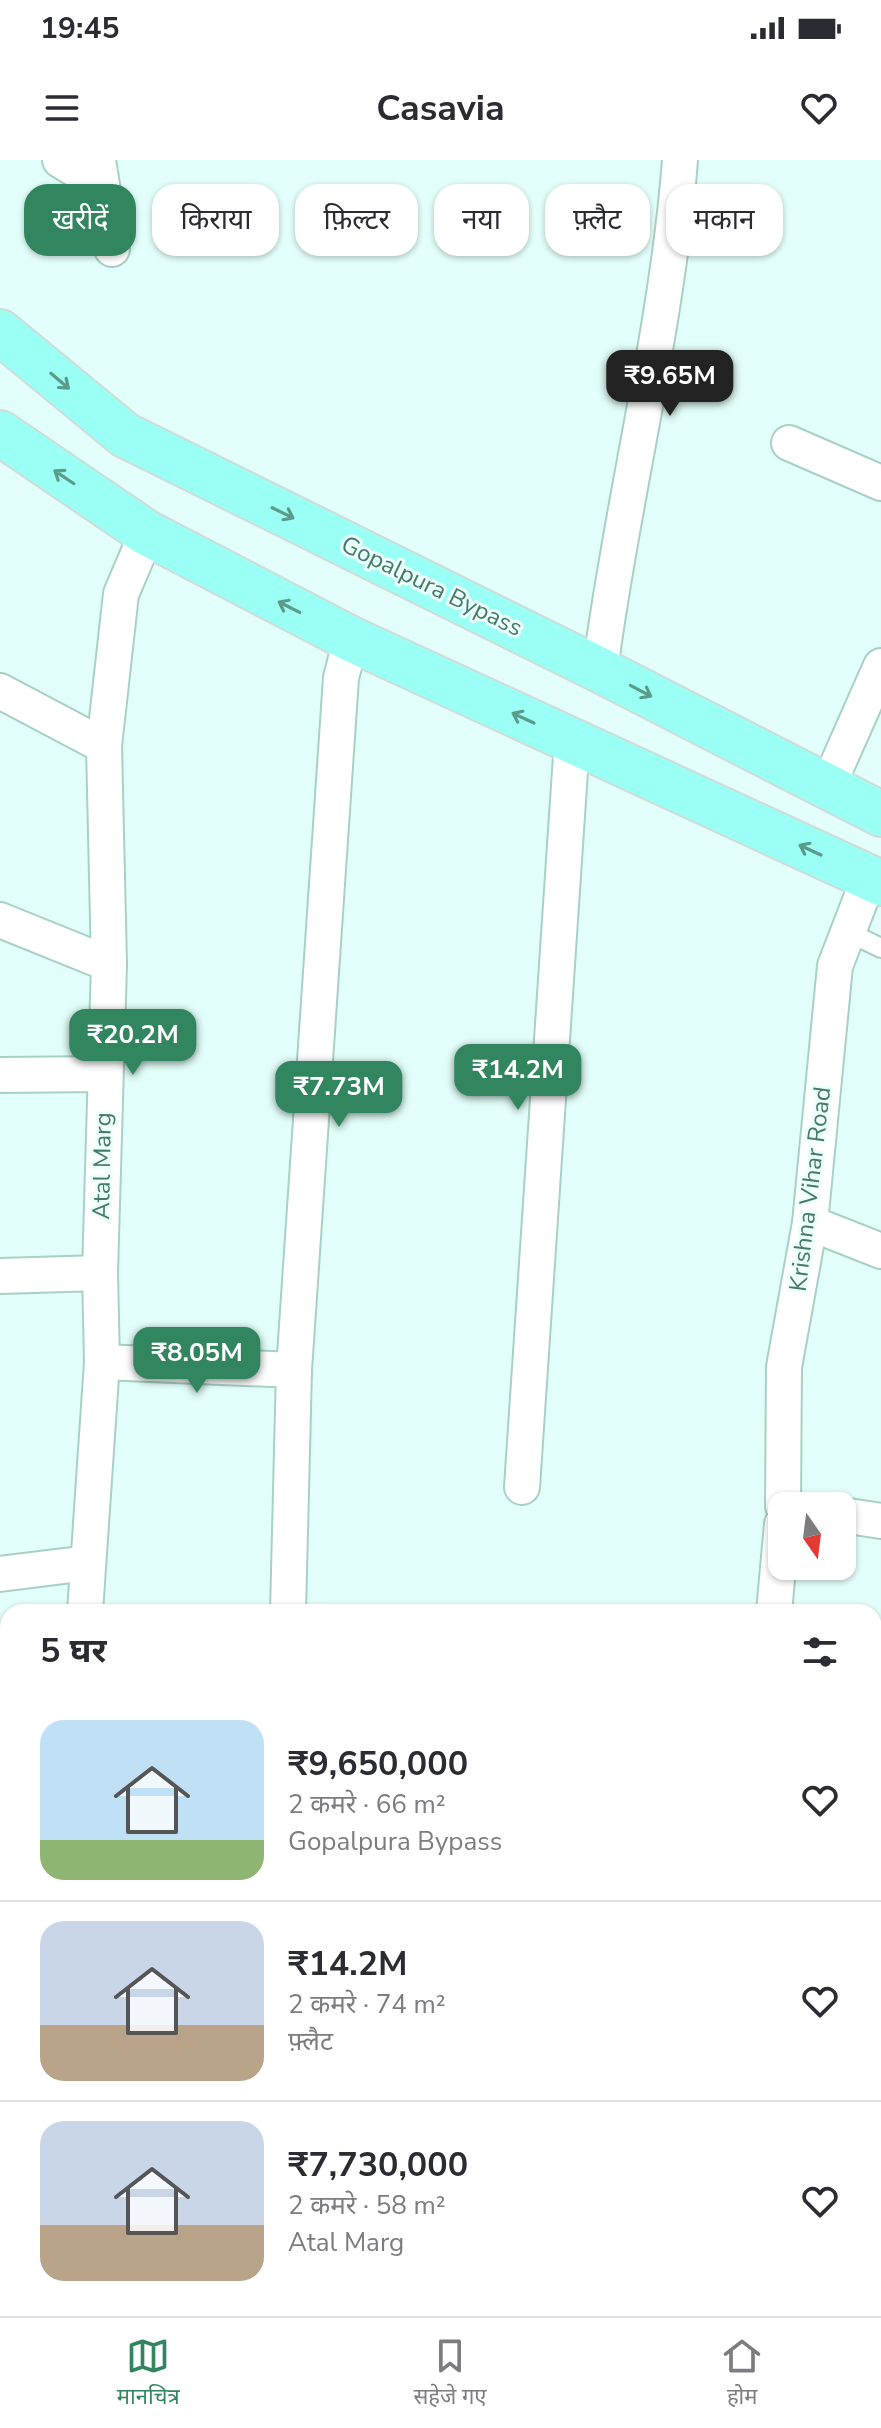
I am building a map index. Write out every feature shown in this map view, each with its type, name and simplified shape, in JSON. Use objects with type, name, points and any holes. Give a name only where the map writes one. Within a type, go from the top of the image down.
[{"type":"main road","name":"Gopalpura Bypass","points":[[0,332],[125,435],[600,670],[881,814]]},
{"type":"main road","points":[[0,433],[147,533],[351,639],[875,880]]},
{"type":"street","points":[[60,160],[100,173]]},
{"type":"street","points":[[600,670],[611,585],[675,223],[680,160]]},
{"type":"street","points":[[789,443],[881,483]]},
{"type":"street","name":"Atal Marg","points":[[85,1604],[102,1362],[100,1273],[109,964],[104,746],[121,594],[147,533]]},
{"type":"street","points":[[288,1604],[294,1370],[341,678],[351,639]]},
{"type":"street","points":[[827,788],[881,666]]},
{"type":"street","points":[[0,691],[104,746]]},
{"type":"street","points":[[522,1487],[572,741]]},
{"type":"street","name":"Krishna Vihar Road","points":[[783,1492],[784,1367],[810,1223],[835,966],[848,932],[875,880]]},
{"type":"street","points":[[0,920],[109,964]]},
{"type":"street","points":[[0,1075],[104,1074]]},
{"type":"street","points":[[810,1223],[881,1251]]},
{"type":"street","points":[[0,1276],[100,1273]]},
{"type":"street","points":[[102,1362],[294,1370]]},
{"type":"street","points":[[856,1517],[881,1521]]},
{"type":"street","points":[[0,1574],[88,1563]]},
{"type":"street","points":[[775,1604],[777,1580]]},
{"type":"lane","points":[[848,932],[881,948]]}]
